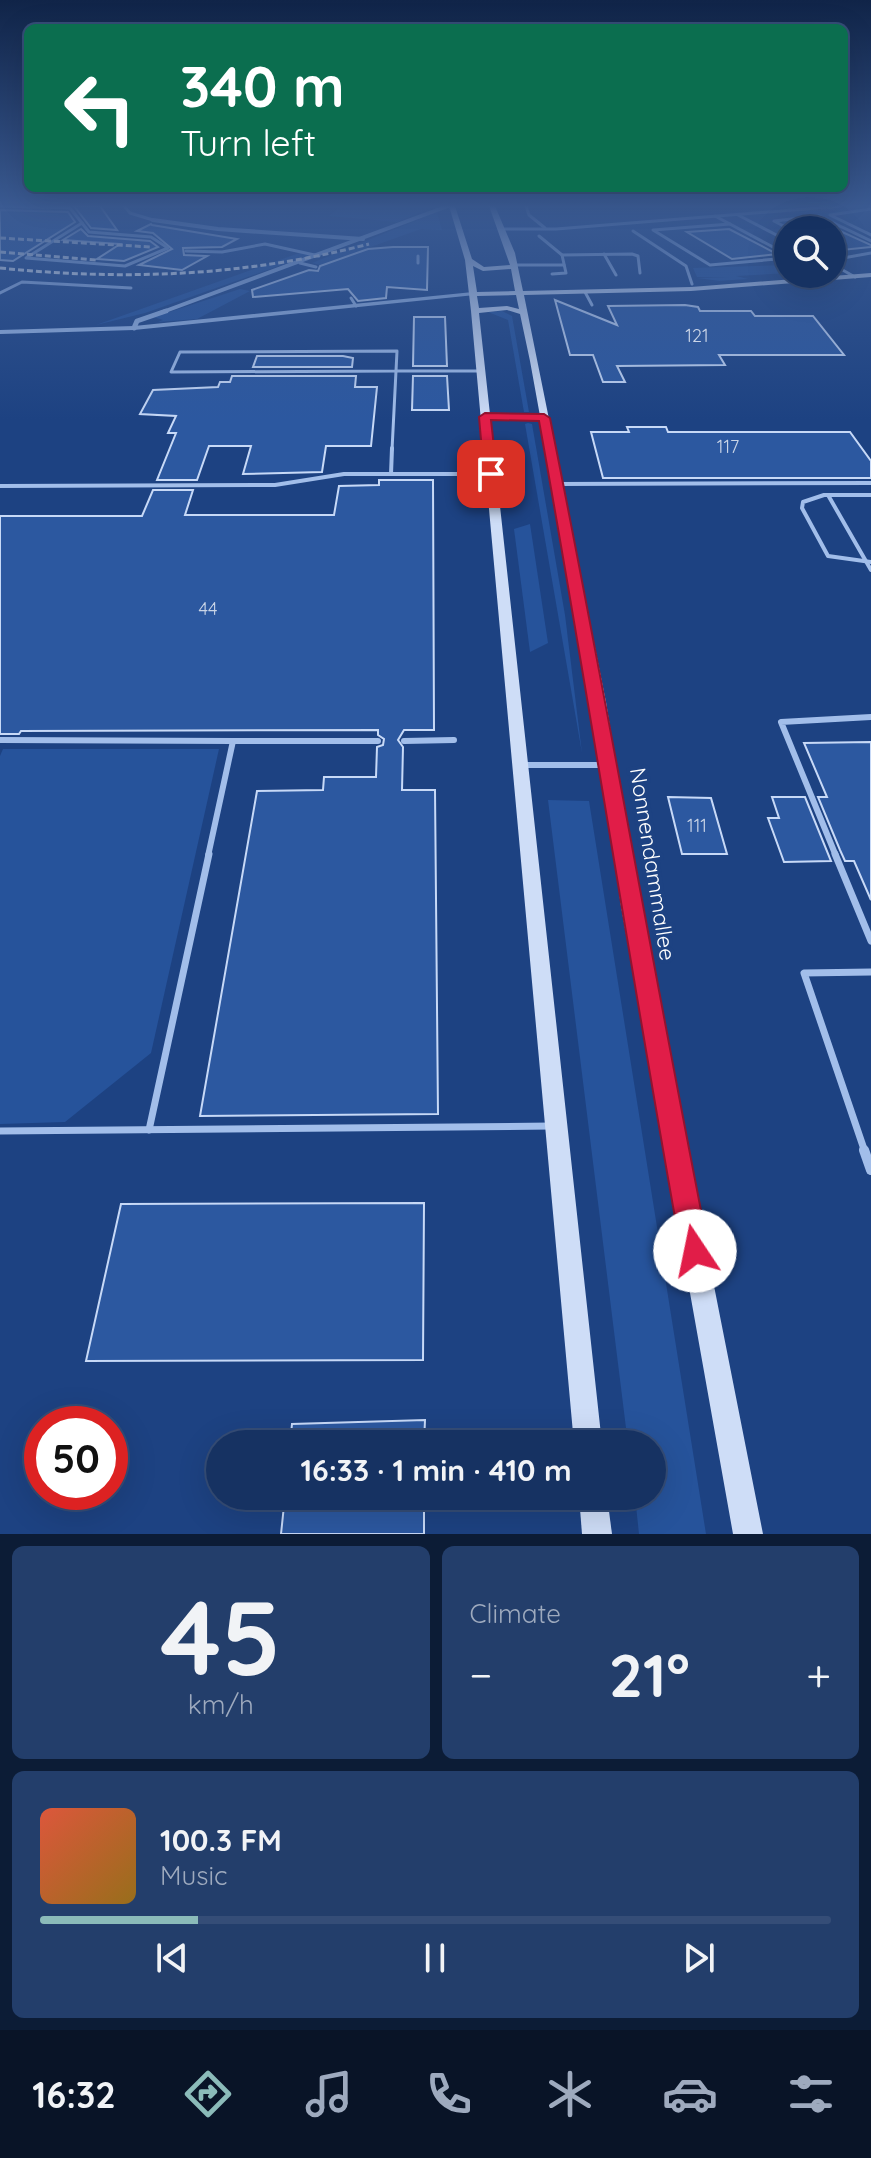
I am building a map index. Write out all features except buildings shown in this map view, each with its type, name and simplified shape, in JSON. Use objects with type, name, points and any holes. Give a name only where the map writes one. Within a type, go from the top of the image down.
[{"type":"main road","points":[[471,278],[587,1430]]},
{"type":"main road","name":"Nonnendammallee","points":[[515,278],[557,484],[630,906],[748,1534]]},
{"type":"main road","points":[[517,290],[585,292],[730,287],[848,278]]},
{"type":"main road","points":[[473,294],[692,284],[730,287]]},
{"type":"main road","points":[[475,311],[507,308],[524,313]]},
{"type":"main road","points":[[594,1510],[597,1534]]},
{"type":"street","points":[[134,328],[137,321],[259,278]]},
{"type":"street","points":[[0,332],[134,328],[473,294]]},
{"type":"lane","points":[[690,278],[692,284]]},
{"type":"lane","points":[[0,293],[22,282],[131,288]]},
{"type":"lane","points":[[585,292],[592,305]]},
{"type":"lane","points":[[351,298],[356,306]]},
{"type":"lane","points":[[391,474],[396,372],[397,351],[180,352],[171,372],[240,371],[396,372],[481,371]]},
{"type":"lane","points":[[485,417],[544,418]]},
{"type":"lane","points":[[0,486],[275,485],[344,474],[491,474]]},
{"type":"lane","points":[[557,484],[871,483]]},
{"type":"lane","points":[[828,495],[871,570]]},
{"type":"lane","points":[[868,562],[828,556],[802,508],[803,502],[812,497],[871,495]]},
{"type":"lane","points":[[871,717],[781,722],[871,941]]},
{"type":"lane","points":[[0,740],[378,741]]},
{"type":"lane","points":[[404,741],[454,740]]},
{"type":"lane","points":[[149,1130],[233,741]]},
{"type":"lane","points":[[520,765],[608,765]]},
{"type":"lane","points":[[871,972],[804,973],[871,1170]]},
{"type":"lane","points":[[0,1131],[555,1126]]},
{"type":"shaded area","points":[[230,278],[246,278],[145,313],[96,325]]},
{"type":"shaded area","points":[[697,278],[711,278],[748,279],[719,281]]},
{"type":"shaded area","points":[[240,289],[250,291],[197,319],[158,322],[163,320],[154,317]]},
{"type":"shaded area","points":[[502,311],[512,316],[529,412],[524,412],[508,320],[488,312]]},
{"type":"shaded area","points":[[525,424],[532,424],[565,615],[582,753]]},
{"type":"shaded area","points":[[530,524],[548,643],[530,652],[514,529]]},
{"type":"shaded area","points":[[3,749],[219,749],[151,1053],[65,1122],[0,1124],[0,756]]},
{"type":"shaded area","points":[[548,800],[589,801],[706,1534],[639,1534],[636,1510],[666,1510],[666,1430],[626,1430]]},
{"type":"route","points":[[491,474],[485,417],[544,418],[599,702],[630,906],[695,1251]]}]
